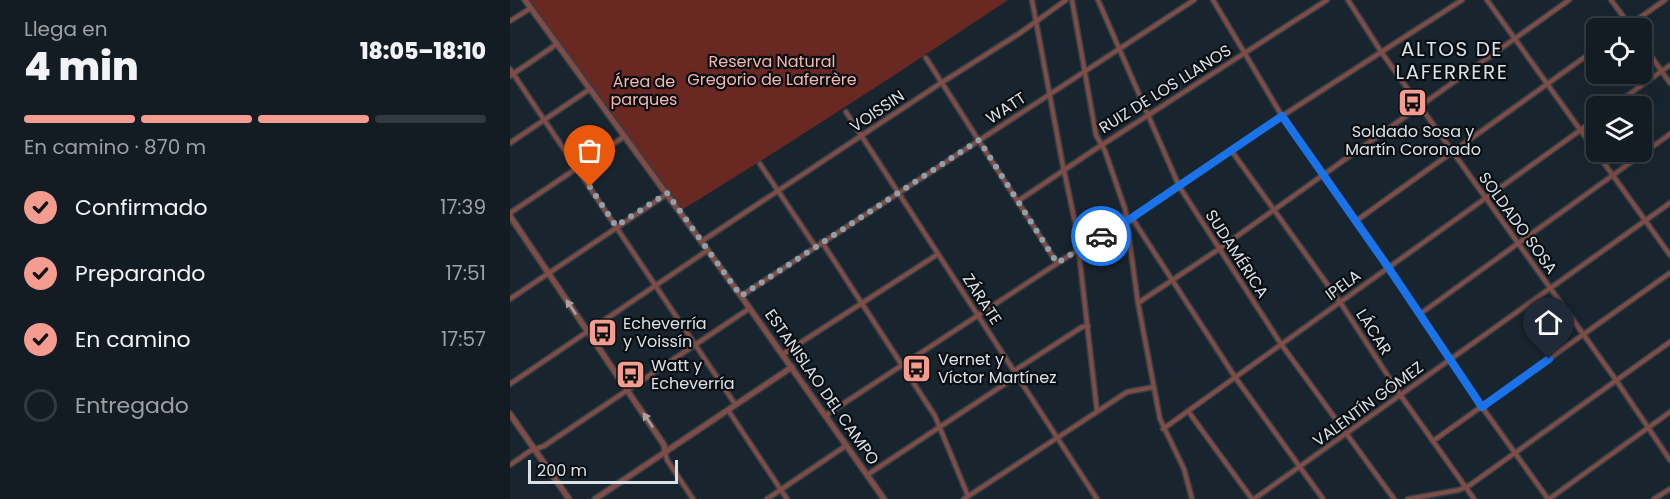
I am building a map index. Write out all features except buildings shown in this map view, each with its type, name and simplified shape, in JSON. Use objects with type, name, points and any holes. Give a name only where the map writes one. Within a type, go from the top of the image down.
[{"type":"street","name":"ESTANISLAO DEL CAMPO","points":[[525,0],[702,241],[884,499]]},
{"type":"street","points":[[1032,0],[1079,249],[1097,411]]},
{"type":"street","name":"VOISSIN","points":[[702,241],[1066,0]]},
{"type":"street","points":[[1072,0],[1096,135],[1102,145],[1125,209],[1138,303],[1163,429],[1184,469],[1192,499]]},
{"type":"street","name":"SUDAMÉRICA","points":[[1098,0],[1179,186],[1281,344],[1394,499]]},
{"type":"street","name":"WATT","points":[[741,296],[1194,0]]},
{"type":"street","points":[[1213,0],[1282,116],[1388,267],[1482,407],[1549,499],[1670,412]]},
{"type":"street","name":"RUIZ DE LOS LLANOS","points":[[1018,201],[1327,0]]},
{"type":"street","name":"SOLDADO SOSA","points":[[1348,0],[1382,53],[1616,380],[1670,460]]},
{"type":"street","points":[[826,415],[1057,263],[1132,218],[1282,116],[1462,0]]},
{"type":"street","points":[[1487,0],[1670,255]]},
{"type":"street","points":[[1138,303],[1220,249],[1569,0]]},
{"type":"street","points":[[1611,0],[1623,18]]},
{"type":"street","points":[[1641,18],[1665,0]]},
{"type":"street","points":[[510,21],[531,8]]},
{"type":"street","points":[[512,75],[557,44]]},
{"type":"street","points":[[1356,221],[1586,56]]},
{"type":"street","points":[[1652,57],[1670,82]]},
{"type":"street","points":[[926,58],[1057,263]]},
{"type":"street","points":[[1627,96],[1670,65]]},
{"type":"street","points":[[510,69],[735,404]]},
{"type":"street","points":[[510,143],[590,89]]},
{"type":"street","name":"ZÁRATE","points":[[846,112],[1097,499]]},
{"type":"street","name":"IPELA","points":[[1163,429],[1586,126]]},
{"type":"street","points":[[1420,314],[1670,134]]},
{"type":"street","points":[[625,136],[510,215],[664,445],[667,460],[693,499]]},
{"type":"street","name":"LÁCAR","points":[[1231,150],[1340,302],[1401,396],[1474,499]]},
{"type":"street","points":[[760,164],[815,246]]},
{"type":"street","points":[[510,299],[667,193]]},
{"type":"street","name":"VALENTÍN GÓMEZ","points":[[1253,499],[1300,468],[1670,203]]},
{"type":"street","points":[[1132,218],[1235,377],[1323,499]]},
{"type":"street","points":[[822,242],[941,426],[966,498],[1127,392],[1154,387]]},
{"type":"street","points":[[510,384],[708,250]]},
{"type":"street","points":[[783,354],[938,254]]},
{"type":"street","points":[[1433,441],[1670,273]]},
{"type":"street","points":[[510,465],[544,446],[750,308]]},
{"type":"street","points":[[867,475],[1082,327],[1088,326]]},
{"type":"street","points":[[1408,499],[1466,487],[1670,342]]},
{"type":"street","points":[[596,499],[792,367]]},
{"type":"street","points":[[728,409],[787,499]]},
{"type":"street","points":[[1188,411],[1253,499]]},
{"type":"street","points":[[510,414],[569,499]]},
{"type":"street","points":[[767,499],[847,445]]},
{"type":"street","points":[[1654,499],[1670,489]]},
{"type":"green space","name":"Reserva Natural Gregorio de Laferrère","points":[[525,0],[1008,0],[845,107],[680,211]]},
{"type":"way so far","points":[[590,187],[616,226],[667,193],[741,296],[979,140],[1057,263],[1101,236]]},
{"type":"place","name":"Soldado Sosa y Martín Coronado","points":[[1413,103]]},
{"type":"place","name":"Echeverría y Voissín","points":[[602,332]]},
{"type":"place","name":"Vernet y Víctor Martínez","points":[[917,368]]},
{"type":"place","name":"Watt y Echeverría","points":[[630,374]]},
{"type":"district","name":"ALTOS DE LAFERRERE","points":[[1452,60]]},
{"type":"route","points":[[1101,236],[1130,219],[1282,116],[1388,267],[1482,407],[1549,359]]},
{"type":"park label","name":"Área de parques","points":[[644,90]]}]
